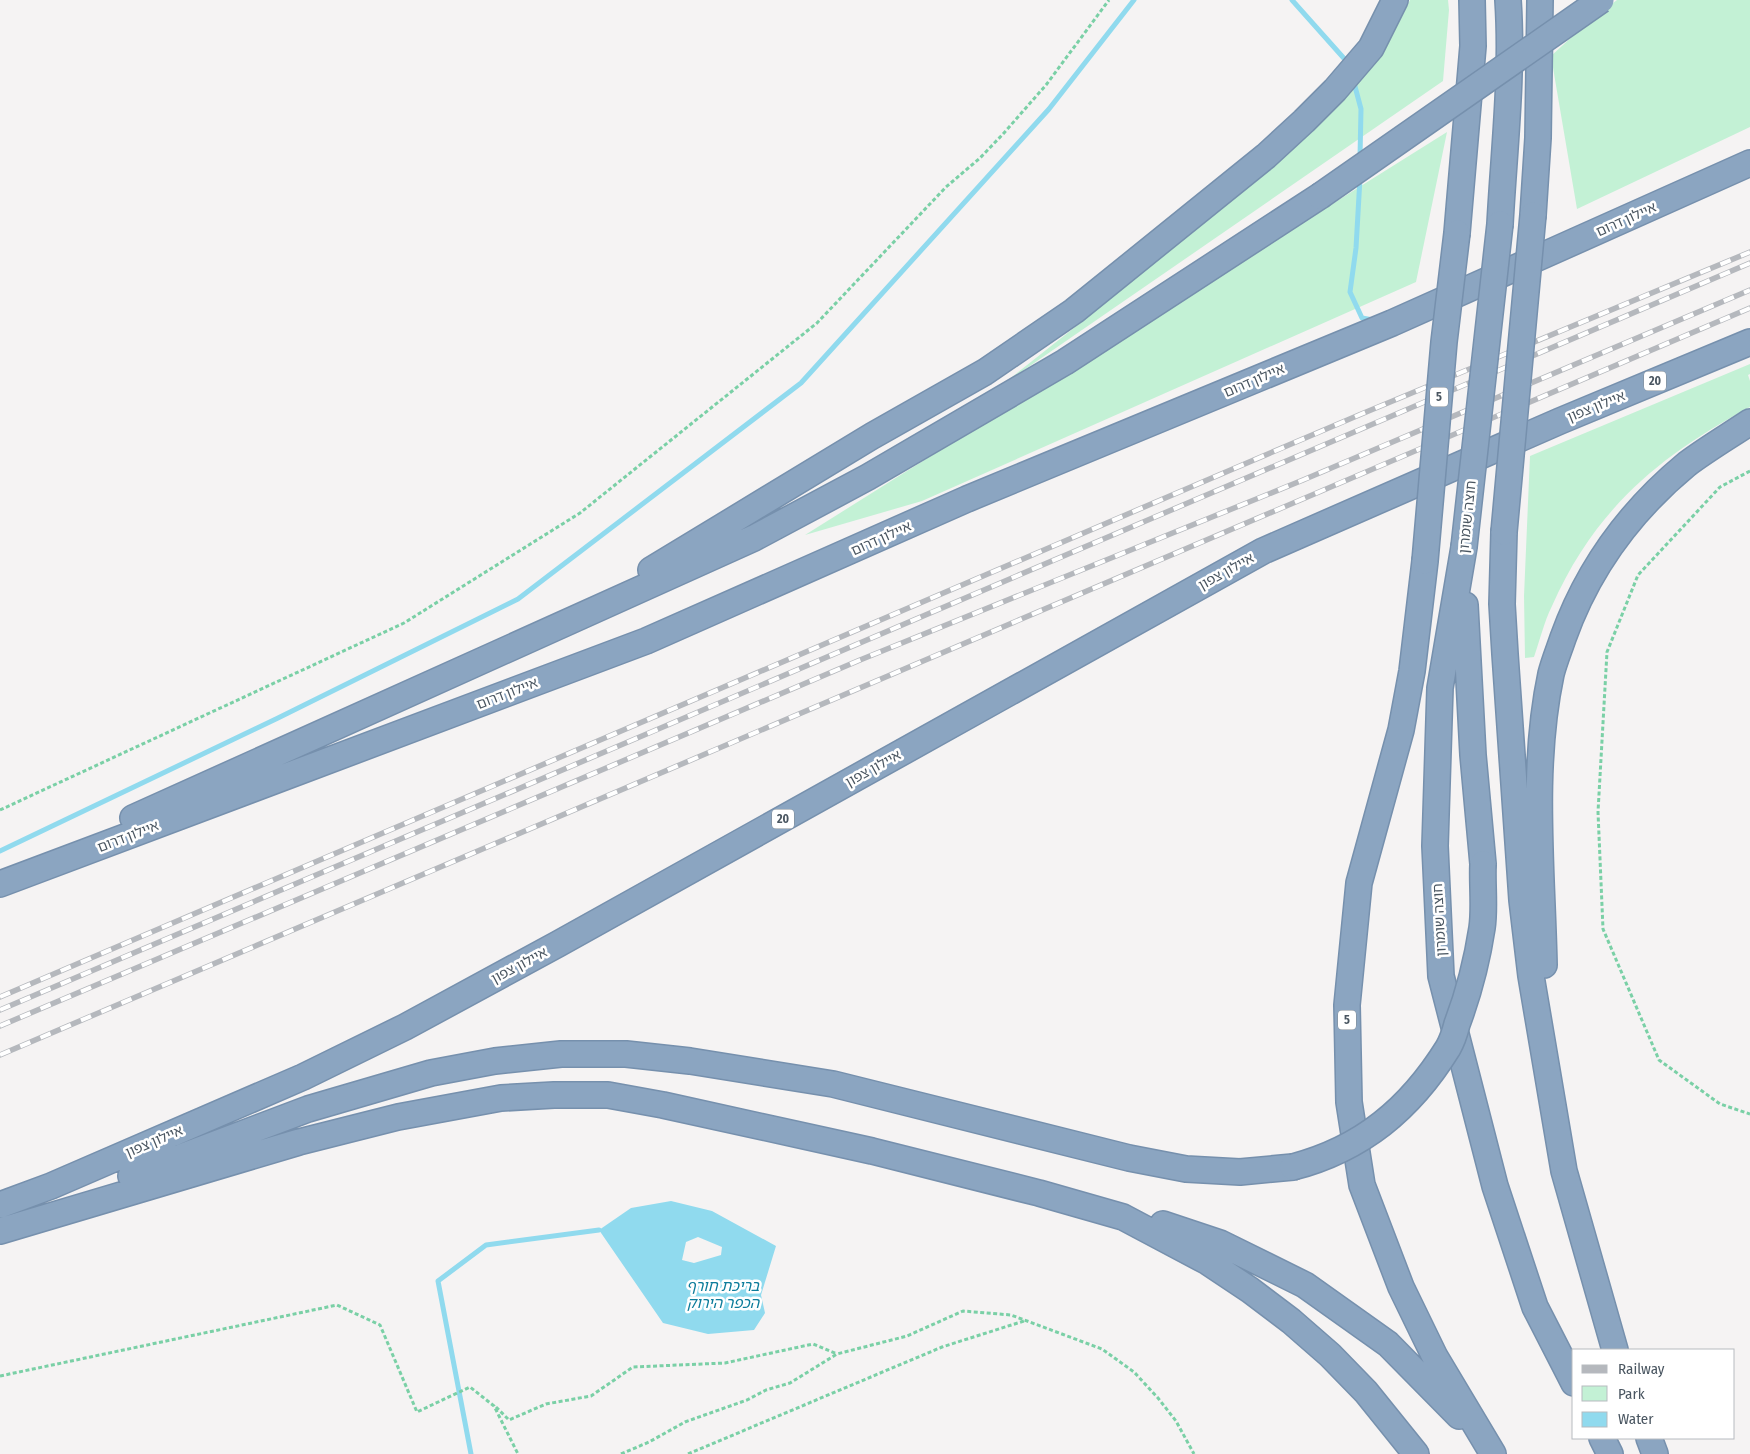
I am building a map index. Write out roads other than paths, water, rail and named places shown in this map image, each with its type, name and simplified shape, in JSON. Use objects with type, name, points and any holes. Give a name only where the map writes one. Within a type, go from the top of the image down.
[{"type":"highway","points":[[558,628],[872,436],[985,372],[1058,322],[1266,156],[1335,90],[1371,48],[1395,0]]},
{"type":"highway","name":"5","points":[[1472,0],[1473,46],[1457,233],[1444,342],[1425,561],[1412,671],[1401,730],[1359,883],[1347,1004],[1349,1102],[1362,1185],[1401,1287],[1435,1357],[1491,1451]]},
{"type":"highway","name":"חוצה שומרון","points":[[1508,0],[1510,29],[1508,92],[1500,224],[1464,552],[1440,688],[1435,846],[1442,976],[1495,1186],[1535,1307],[1572,1379]]},
{"type":"highway","points":[[1540,0],[1538,138],[1504,532],[1502,604],[1522,900],[1531,976],[1564,1171],[1615,1349]]},
{"type":"highway","points":[[0,877],[558,628],[754,538],[868,477],[1066,362],[1320,196],[1601,0]]},
{"type":"highway","name":"איילון דרום","points":[[0,884],[646,641],[968,500],[1392,323],[1750,163]]},
{"type":"highway","name":"איילון צפון","points":[[0,1205],[50,1186],[303,1077],[405,1027],[1263,551],[1560,421],[1750,342]]},
{"type":"highway","points":[[1546,1060],[1540,805],[1542,742],[1551,673],[1569,622],[1588,580],[1612,542],[1654,495],[1688,464],[1750,422]]},
{"type":"highway","points":[[0,1226],[308,1109],[431,1074],[495,1061],[561,1054],[626,1054],[690,1060],[834,1084],[1130,1158],[1186,1169],[1240,1172],[1293,1167],[1323,1159],[1369,1135],[1393,1116],[1414,1094],[1449,1047],[1472,984],[1482,926],[1483,864],[1472,755],[1464,552]]},
{"type":"highway","points":[[0,1231],[299,1142],[398,1117],[501,1098],[554,1095],[608,1095],[663,1104],[872,1151],[1011,1186],[1123,1218],[1166,1238],[1234,1279],[1291,1321],[1330,1355],[1366,1392],[1416,1454]]},
{"type":"highway","points":[[1011,1186],[1118,1208],[1220,1243],[1305,1285],[1388,1344],[1491,1451]]},
{"type":"highway","points":[[1602,1439],[1610,1454]]},
{"type":"highway","points":[[1649,1439],[1656,1454]]},
{"type":"water","name":"בריכת חורף הכפר הירוק","points":[[671,1201],[712,1211],[776,1246],[761,1295],[765,1313],[754,1330],[708,1334],[663,1323],[599,1230],[631,1208]],"holes":[[[698,1237],[722,1247],[721,1255],[694,1263],[682,1260],[686,1242]]]},
{"type":"waterway","points":[[0,851],[278,718],[518,599],[801,383],[1049,109],[1134,0]]},
{"type":"waterway","points":[[1292,0],[1349,64]]},
{"type":"waterway","points":[[1353,79],[1361,109],[1360,157]]},
{"type":"waterway","points":[[1360,178],[1356,248],[1350,292],[1362,318],[1373,320]]},
{"type":"waterway","points":[[471,1454],[438,1281],[486,1245],[599,1230]]},
{"type":"railway","points":[[0,997],[1359,415],[1750,252]]},
{"type":"railway","points":[[0,1010],[1750,263]]},
{"type":"railway","points":[[0,1026],[860,660],[1303,480],[1750,290]]},
{"type":"railway","points":[[0,1055],[1750,308]]}]
